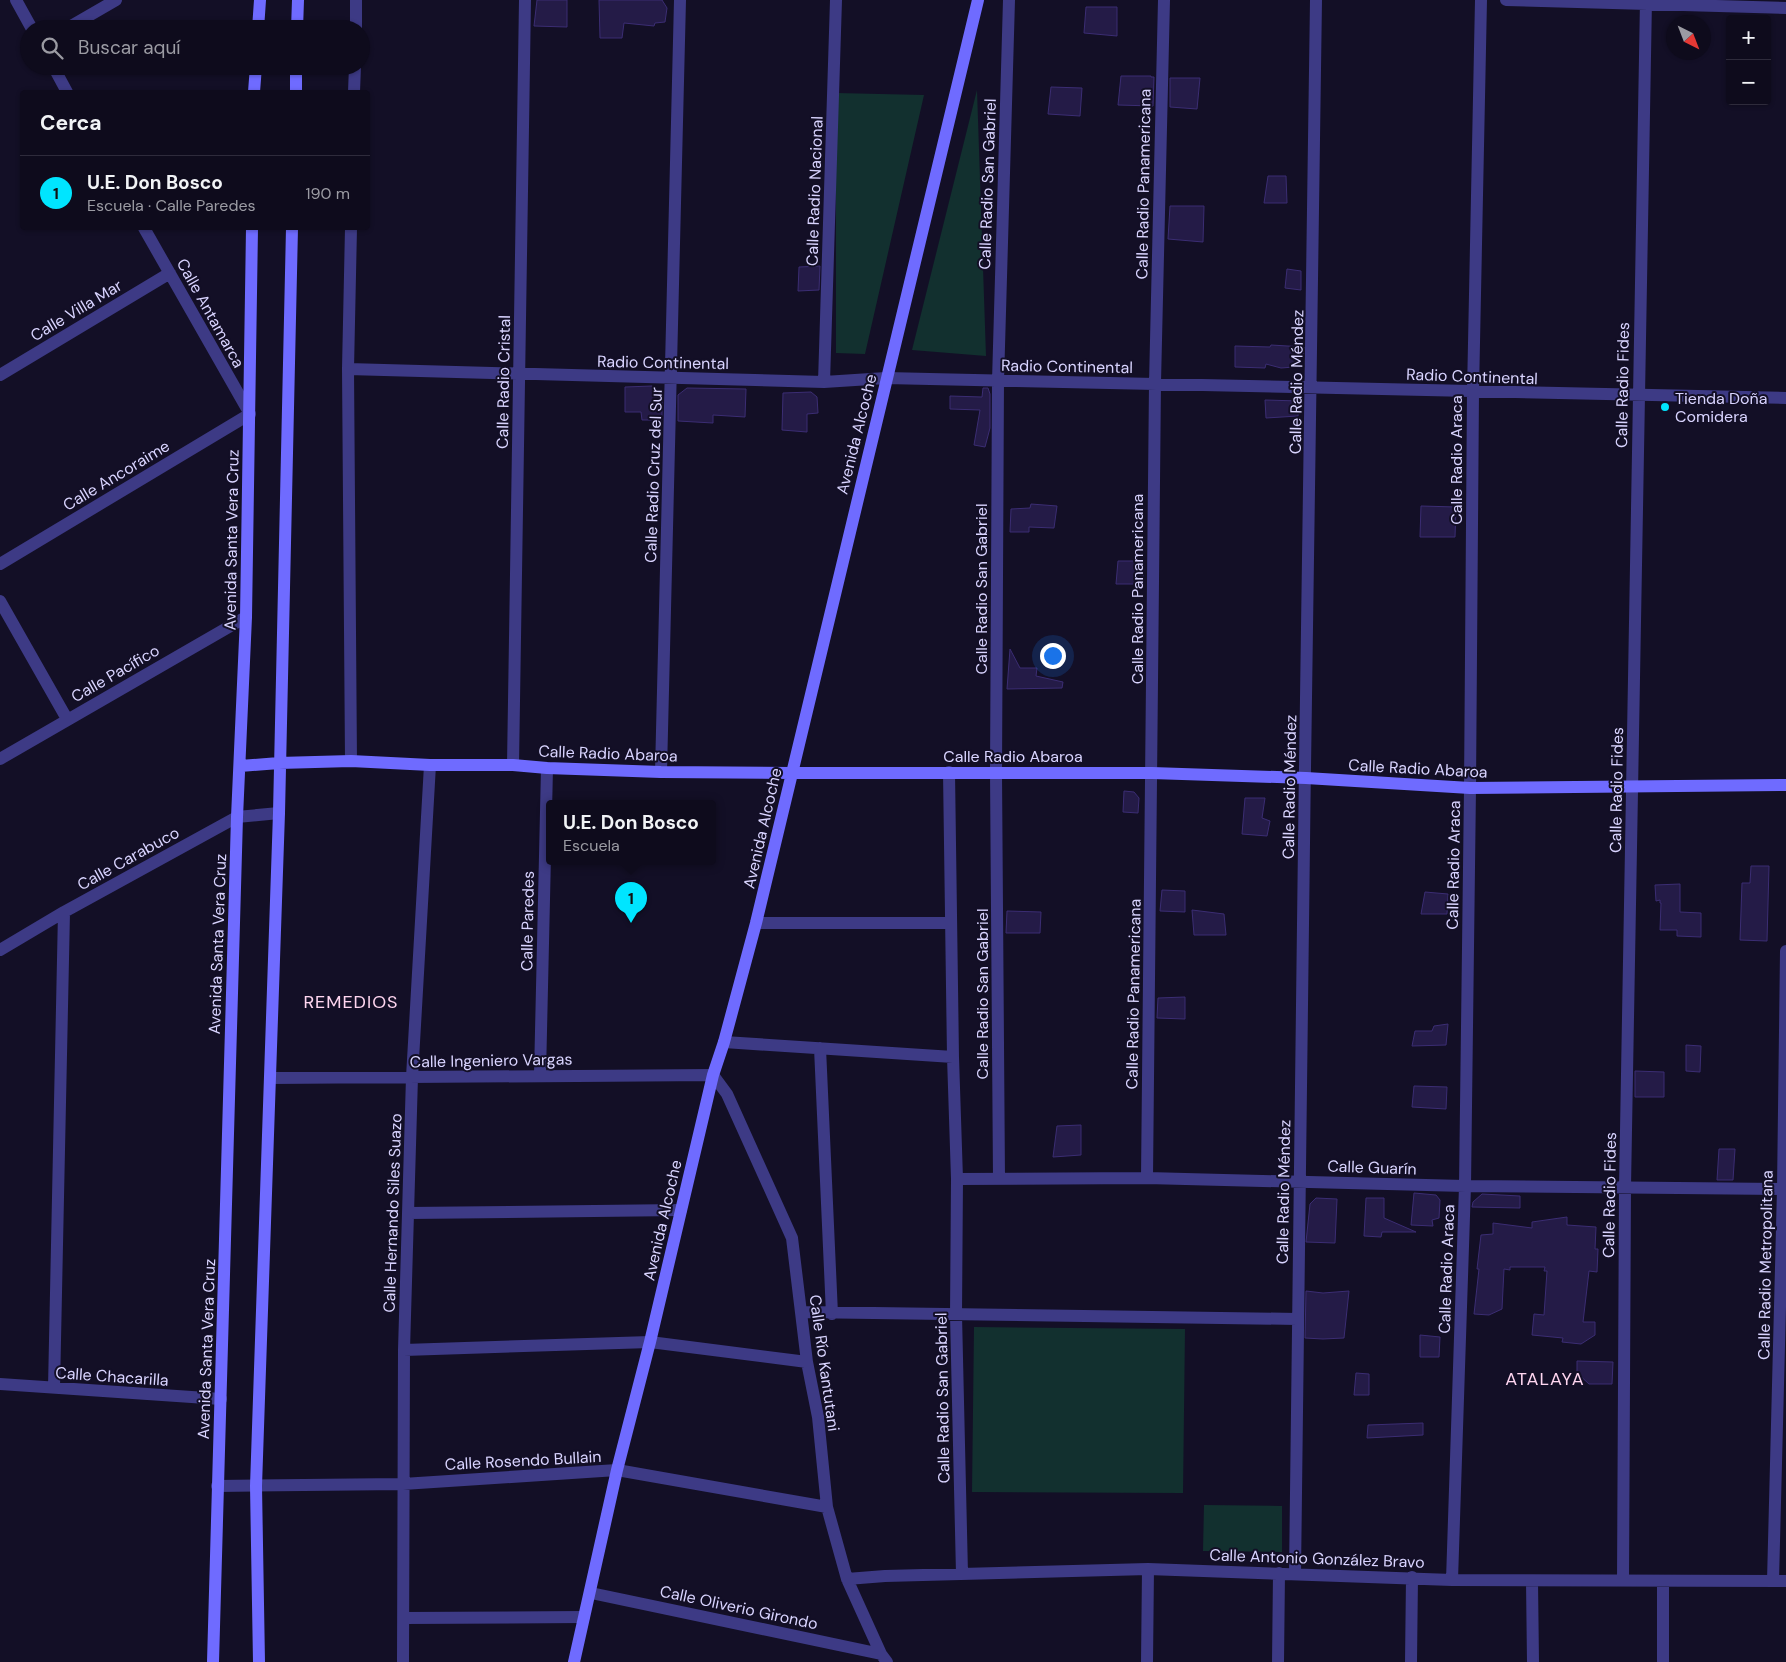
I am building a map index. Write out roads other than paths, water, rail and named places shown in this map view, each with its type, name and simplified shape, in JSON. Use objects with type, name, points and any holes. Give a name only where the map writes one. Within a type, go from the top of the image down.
[{"type":"street","points":[[16,0],[27,20]]},
{"type":"street","points":[[82,20],[116,0]]},
{"type":"street","points":[[259,20],[260,0]]},
{"type":"street","points":[[297,20],[298,0]]},
{"type":"street","points":[[356,0],[356,20]]},
{"type":"street","name":"Calle Radio Cristal","points":[[513,765],[525,0]]},
{"type":"street","name":"Calle Radio Cruz del Sur","points":[[661,772],[680,0]]},
{"type":"street","name":"Calle Radio Nacional","points":[[824,382],[836,0]]},
{"type":"street","name":"Avenida Alcoche","points":[[574,1662],[713,1075],[724,1042],[756,923],[978,0]]},
{"type":"street","name":"Calle Radio San Gabriel","points":[[999,1179],[996,773],[998,381],[1009,0]]},
{"type":"street","name":"Calle Radio Panamericana","points":[[1147,1178],[1155,383],[1164,0]]},
{"type":"street","name":"Calle Radio Méndez","points":[[1295,1574],[1316,0]]},
{"type":"street","name":"Calle Radio Araca","points":[[1452,1580],[1465,1186],[1473,392],[1481,0]]},
{"type":"street","points":[[1506,0],[1646,2],[1786,8]]},
{"type":"street","name":"Calle Radio Fides","points":[[1623,1581],[1625,1187],[1646,2]]},
{"type":"street","points":[[58,75],[66,90]]},
{"type":"street","points":[[254,90],[255,75]]},
{"type":"street","points":[[296,75],[296,90]]},
{"type":"street","points":[[354,90],[355,75]]},
{"type":"street","name":"Calle Antamarca","points":[[145,230],[250,414]]},
{"type":"street","name":"Avenida Santa Vera Cruz","points":[[213,1662],[237,816],[246,617],[252,230]]},
{"type":"street","points":[[259,1662],[256,1486],[279,813],[292,230]]},
{"type":"street","points":[[350,761],[348,369],[351,230]]},
{"type":"street","name":"Calle Villa Mar","points":[[0,375],[170,273]]},
{"type":"street","name":"Radio Continental","points":[[348,369],[824,382],[886,378],[1786,398]]},
{"type":"street","name":"Calle Ancoraime","points":[[0,564],[250,414]]},
{"type":"street","points":[[0,601],[67,719]]},
{"type":"street","name":"Calle Pacífico","points":[[0,759],[246,617]]},
{"type":"street","name":"Calle Radio Abaroa","points":[[240,766],[350,761],[430,765],[513,765],[661,772],[791,774],[949,772],[1152,773],[1306,778],[1470,788],[1786,785]]},
{"type":"street","name":"Calle Hernando Siles Suazo","points":[[403,1662],[404,1350],[412,1077],[430,765]]},
{"type":"street","name":"Calle Paredes","points":[[546,800],[547,768]]},
{"type":"street","name":"Calle Radio San Gabriel","points":[[949,772],[953,1057],[957,1179],[956,1315],[962,1574]]},
{"type":"street","name":"Calle Paredes","points":[[540,1075],[546,812]]},
{"type":"street","name":"Calle Carabuco","points":[[0,950],[64,912],[237,816],[279,813]]},
{"type":"street","points":[[54,1388],[64,912]]},
{"type":"street","points":[[756,923],[951,923]]},
{"type":"street","name":"Calle Radio Metropolitana","points":[[1780,1581],[1786,951]]},
{"type":"street","points":[[724,1042],[953,1057]]},
{"type":"street","points":[[820,1048],[832,1314]]},
{"type":"street","name":"Calle Ingeniero Vargas","points":[[270,1078],[713,1075]]},
{"type":"street","name":"Calle Río Kantutani","points":[[713,1075],[727,1094],[792,1238],[807,1362],[818,1418],[827,1507],[848,1579],[884,1658]]},
{"type":"street","name":"Calle Guarín","points":[[957,1179],[1147,1178],[1465,1186],[1784,1189]]},
{"type":"street","points":[[408,1213],[681,1210]]},
{"type":"street","points":[[800,1312],[832,1314],[1297,1319]]},
{"type":"street","points":[[404,1350],[650,1342],[807,1362]]},
{"type":"street","name":"Calle Chacarilla","points":[[0,1384],[221,1400]]},
{"type":"street","name":"Calle Rosendo Bullain","points":[[217,1486],[403,1484],[618,1470],[827,1507]]},
{"type":"street","points":[[1147,1662],[1148,1569]]},
{"type":"street","name":"Calle Antonio González Bravo","points":[[848,1579],[1148,1569],[1412,1577],[1452,1580],[1780,1581]]},
{"type":"street","points":[[1278,1662],[1279,1573]]},
{"type":"street","points":[[1411,1662],[1412,1577]]},
{"type":"street","points":[[1532,1581],[1533,1662]]},
{"type":"street","points":[[1663,1581],[1663,1662]]},
{"type":"street","name":"Calle Oliverio Girondo","points":[[590,1593],[884,1658]]},
{"type":"street","points":[[404,1618],[584,1617]]},
{"type":"place","name":"Tienda Doña Comidera","points":[[1665,407]]},
{"type":"place","name":"U.E. Don Bosco","points":[[631,923]]},
{"type":"district","name":"REMEDIOS","points":[[351,1002]]},
{"type":"district","name":"ATALAYA","points":[[1545,1379]]}]
